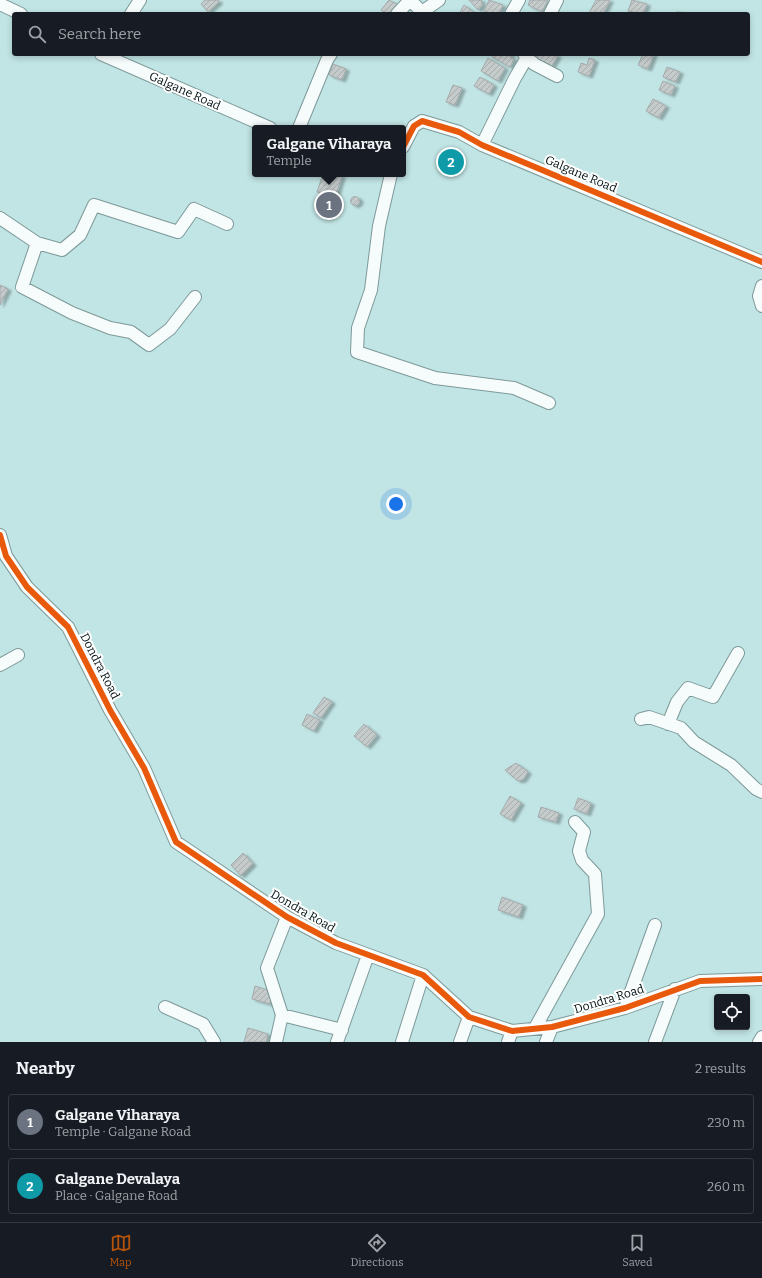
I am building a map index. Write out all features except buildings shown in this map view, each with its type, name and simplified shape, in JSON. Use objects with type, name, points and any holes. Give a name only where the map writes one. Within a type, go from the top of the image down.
[{"type":"street","points":[[132,12],[140,0]]},
{"type":"street","points":[[399,12],[410,0],[422,12],[439,0]]},
{"type":"street","points":[[512,12],[519,0]]},
{"type":"street","points":[[551,12],[557,0]]},
{"type":"street","points":[[0,4],[17,12]]},
{"type":"street","name":"Galgane Road","points":[[108,56],[263,125]]},
{"type":"street","points":[[300,125],[330,56]]},
{"type":"street","points":[[482,145],[526,56]]},
{"type":"street","points":[[528,56],[534,64],[557,76]]},
{"type":"street","name":"Galgane Road","points":[[406,141],[414,126],[422,121],[459,132],[482,145],[762,262]]},
{"type":"street","points":[[390,177],[379,226],[371,290],[358,328],[357,352],[435,378],[514,388],[549,404]]},
{"type":"street","points":[[0,218],[37,243],[62,250],[80,235],[94,205],[178,232],[194,209],[227,224]]},
{"type":"street","points":[[37,243],[22,287],[72,313],[110,328],[131,332],[149,346],[170,329],[195,297]]},
{"type":"street","points":[[762,286],[759,296],[762,306]]},
{"type":"street","name":"Dondra Road","points":[[0,535],[6,556],[27,587],[68,627],[110,710],[144,768],[176,842],[287,917],[336,942],[423,975],[469,1017],[510,1036],[535,1028],[552,1027],[625,1008],[700,981],[762,979]]},
{"type":"street","points":[[668,724],[677,702],[688,688],[713,697],[738,653]]},
{"type":"street","points":[[0,665],[18,655]]},
{"type":"street","points":[[641,719],[649,717],[681,728],[694,742],[731,766],[756,789],[762,792]]},
{"type":"street","points":[[535,1028],[598,914],[594,874],[582,860],[580,851],[584,832],[575,822]]},
{"type":"street","points":[[276,1042],[282,1015],[267,968],[287,917]]},
{"type":"street","points":[[625,1008],[655,926]]},
{"type":"street","points":[[337,1042],[368,955]]},
{"type":"street","points":[[402,1042],[423,975]]},
{"type":"street","points":[[656,1042],[675,989]]},
{"type":"street","points":[[165,1007],[203,1024],[214,1042]]},
{"type":"street","points":[[282,1015],[342,1030]]},
{"type":"street","points":[[460,1042],[469,1017]]},
{"type":"street","points":[[546,1042],[552,1027]]},
{"type":"street","points":[[759,1042],[762,1037]]},
{"type":"cycle path","points":[[406,141],[414,126],[422,121],[459,132],[482,145],[762,262]]},
{"type":"cycle path","points":[[0,535],[6,556],[27,587],[68,627],[110,710],[144,768],[176,842],[287,917],[336,943],[423,975],[469,1017],[512,1031],[552,1027],[625,1008],[700,981],[762,979]]},
{"type":"place","name":"Galgane Devalaya","points":[[451,162]]},
{"type":"place","name":"Galgane Viharaya","points":[[329,205]]}]
